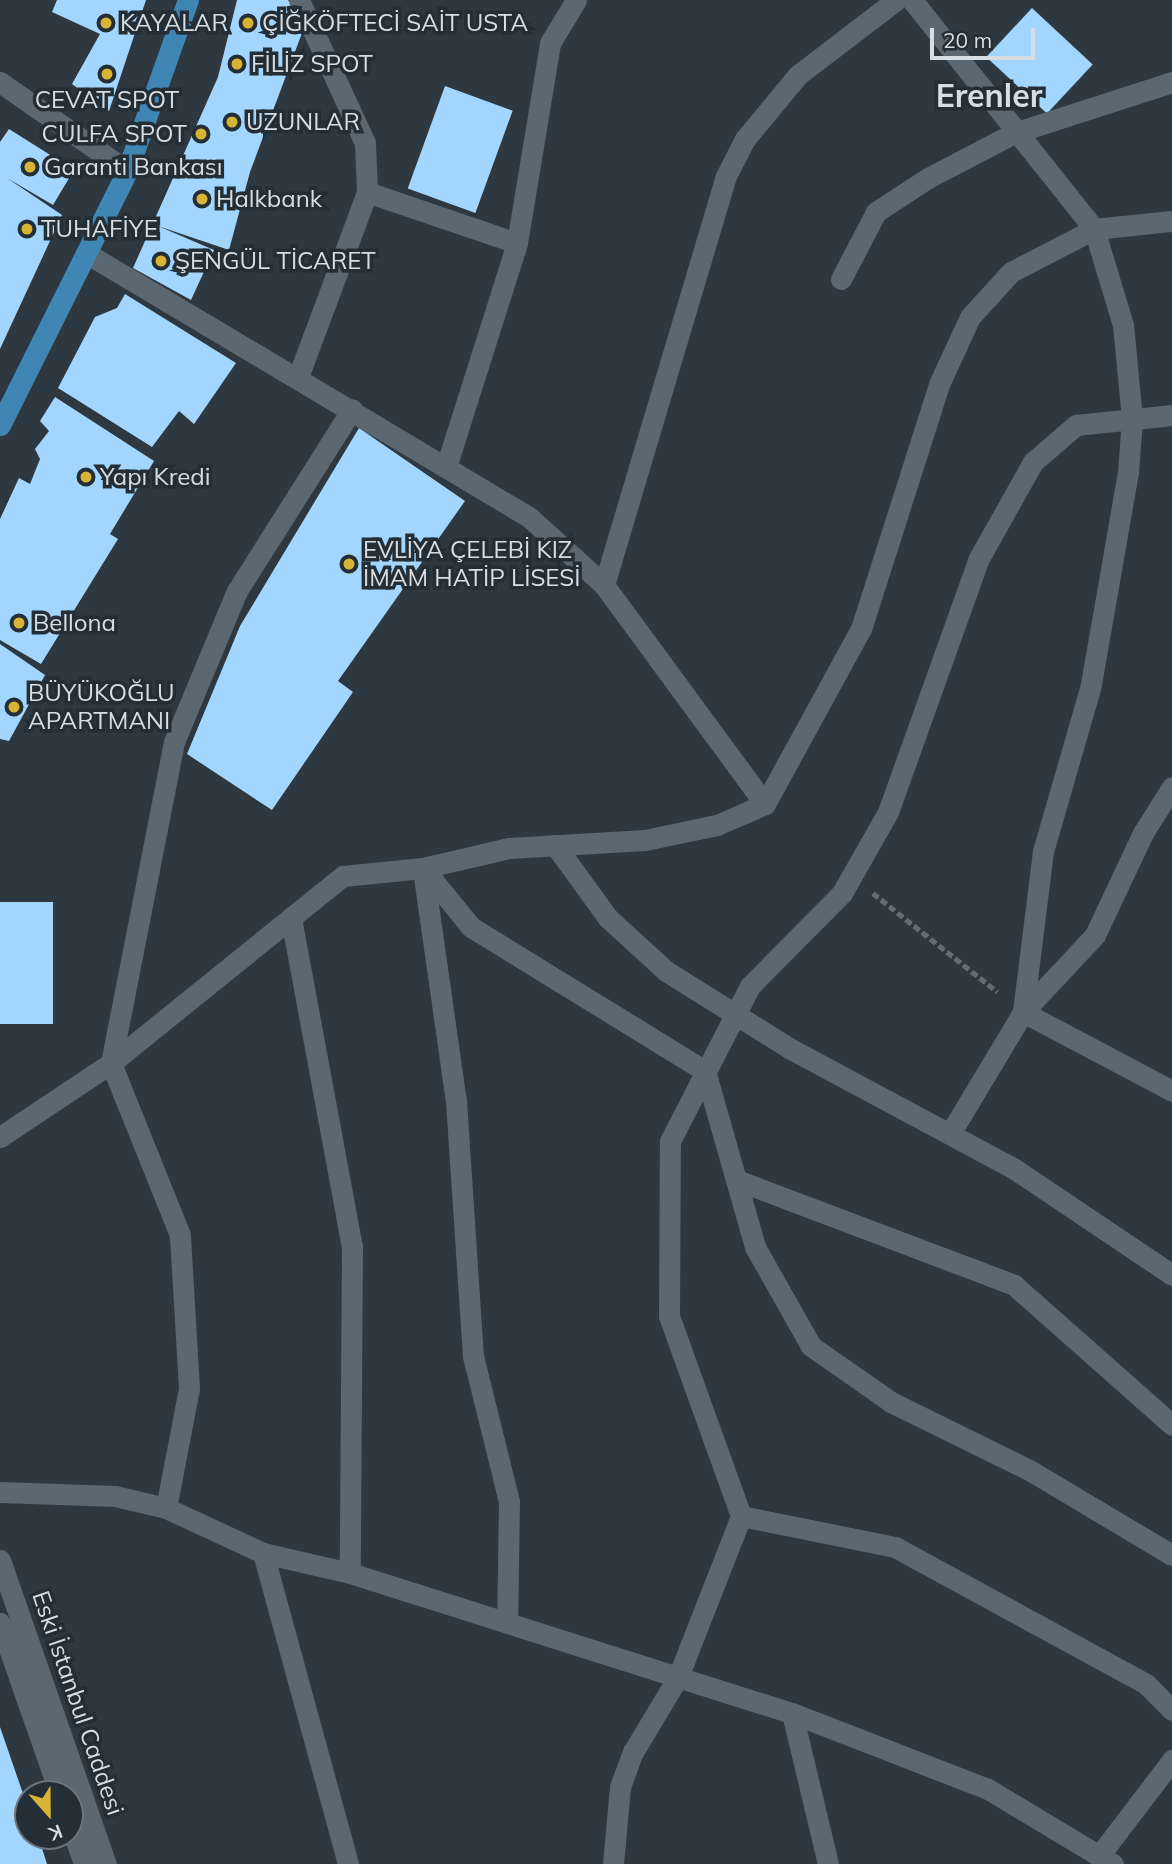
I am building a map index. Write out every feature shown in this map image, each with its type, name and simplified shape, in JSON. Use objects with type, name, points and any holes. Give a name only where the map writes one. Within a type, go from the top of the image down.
[{"type":"main road","points":[[0,425],[127,171],[188,0]]},
{"type":"street","points":[[298,377],[367,192],[370,161],[362,133],[299,0]]},
{"type":"street","points":[[446,467],[517,243],[550,43],[576,0]]},
{"type":"street","points":[[604,585],[725,178],[745,139],[799,75],[897,0]]},
{"type":"street","points":[[912,0],[1014,133],[1094,229],[1123,324],[1132,419],[1091,685],[1042,851],[1023,1013]]},
{"type":"street","points":[[0,82],[127,171]]},
{"type":"street","points":[[841,279],[876,212],[1014,133],[1172,82]]},
{"type":"street","points":[[367,192],[517,243]]},
{"type":"street","points":[[0,1137],[111,1063],[343,876],[423,867],[509,848],[683,833],[765,804],[861,629],[940,382],[970,317],[1011,272],[1094,229],[1172,221]]},
{"type":"street","points":[[86,253],[352,409],[529,517],[604,585],[765,804]]},
{"type":"street","points":[[166,1508],[189,1388],[180,1235],[111,1063],[174,741],[237,591],[352,409]]},
{"type":"street","points":[[613,1864],[620,1787],[678,1677],[741,1516],[669,1316],[670,1141],[733,1012],[768,962],[829,907],[852,876],[905,773],[978,560],[1033,462],[1076,425],[1172,415]]},
{"type":"street","points":[[951,1132],[1023,1013],[1095,935],[1143,832],[1172,787]]},
{"type":"street","points":[[555,845],[632,944],[733,1012],[951,1132],[1172,1275]]},
{"type":"street","points":[[423,867],[471,927],[705,1071],[742,1182],[768,1276],[811,1346],[836,1369],[1122,1521],[1172,1555]]},
{"type":"street","points":[[423,867],[456,1101],[473,1356],[509,1502],[507,1623]]},
{"type":"street","points":[[292,918],[352,1245],[350,1573]]},
{"type":"street","points":[[1023,1013],[1172,1091]]},
{"type":"street","points":[[742,1182],[1014,1285],[1172,1425]]},
{"type":"street","points":[[0,1492],[116,1496],[166,1508],[263,1553],[350,1573],[792,1713],[988,1789],[1108,1858],[1172,1760]]},
{"type":"street","points":[[741,1516],[895,1547],[1146,1684],[1172,1710]]},
{"type":"street","points":[[263,1553],[348,1864]]},
{"type":"street","name":"Eski İstanbul Caddesi","points":[[0,1560],[106,1864]]},
{"type":"street","name":"Eski İstanbul Caddesi","points":[[0,1623],[55,1780]]},
{"type":"street","points":[[792,1713],[828,1864]]},
{"type":"path","points":[[852,876],[1023,1013]]},
{"type":"building","points":[[57,0],[146,0],[109,111],[72,84],[100,34],[52,12]]},
{"type":"building","points":[[237,0],[288,0],[305,25],[250,172],[229,250],[158,226],[214,250],[191,300],[133,268],[218,77]]},
{"type":"building","points":[[1032,8],[1093,65],[1047,114],[986,57]]},
{"type":"building","points":[[445,86],[513,111],[475,213],[408,188]]},
{"type":"building","points":[[9,129],[74,170],[53,205],[7,178],[62,215],[0,349],[0,142]]},
{"type":"building","points":[[125,294],[236,363],[194,424],[179,411],[152,447],[58,388],[95,317],[117,308]]},
{"type":"building","points":[[55,397],[154,461],[110,534],[118,539],[41,664],[0,640],[0,519],[19,478],[30,484],[40,459],[35,449],[49,431],[40,421]]},
{"type":"building","name":"EVLİYA ÇELEBİ KIZ İMAM HATİP LİSESİ","points":[[359,428],[465,501],[338,681],[353,692],[272,810],[187,754],[240,626]]},
{"type":"building","name":"BÜYÜKOĞLU APARTMANI","points":[[0,644],[45,675],[9,741],[0,739]]},
{"type":"building","points":[[0,902],[53,902],[53,1024],[0,1024]]},
{"type":"building","points":[[0,1727],[18,1780],[14,1780],[14,1850],[42,1850],[47,1864],[0,1864]]},
{"type":"place","name":"KAYALAR","points":[[106,23]]},
{"type":"place","name":"ÇİĞKÖFTECİ SAİT USTA","points":[[248,23]]},
{"type":"place","name":"FİLİZ SPOT","points":[[237,64]]},
{"type":"place","name":"CEVAT SPOT","points":[[107,74]]},
{"type":"place","name":"UZUNLAR","points":[[232,122]]},
{"type":"place","name":"CULFA SPOT","points":[[201,134]]},
{"type":"place","name":"Garanti Bankası","points":[[30,167]]},
{"type":"place","name":"Halkbank","points":[[202,199]]},
{"type":"place","name":"TUHAFİYE","points":[[27,229]]},
{"type":"place","name":"ŞENGÜL TİCARET","points":[[161,261]]},
{"type":"place","name":"Yapı Kredi","points":[[86,477]]},
{"type":"place","name":"EVLİYA ÇELEBİ KIZ İMAM HATİP LİSESİ","points":[[349,564]]},
{"type":"place","name":"Bellona","points":[[19,623]]},
{"type":"place","name":"BÜYÜKOĞLU APARTMANI","points":[[14,707]]},
{"type":"district","name":"Erenler","points":[[989,95]]}]
